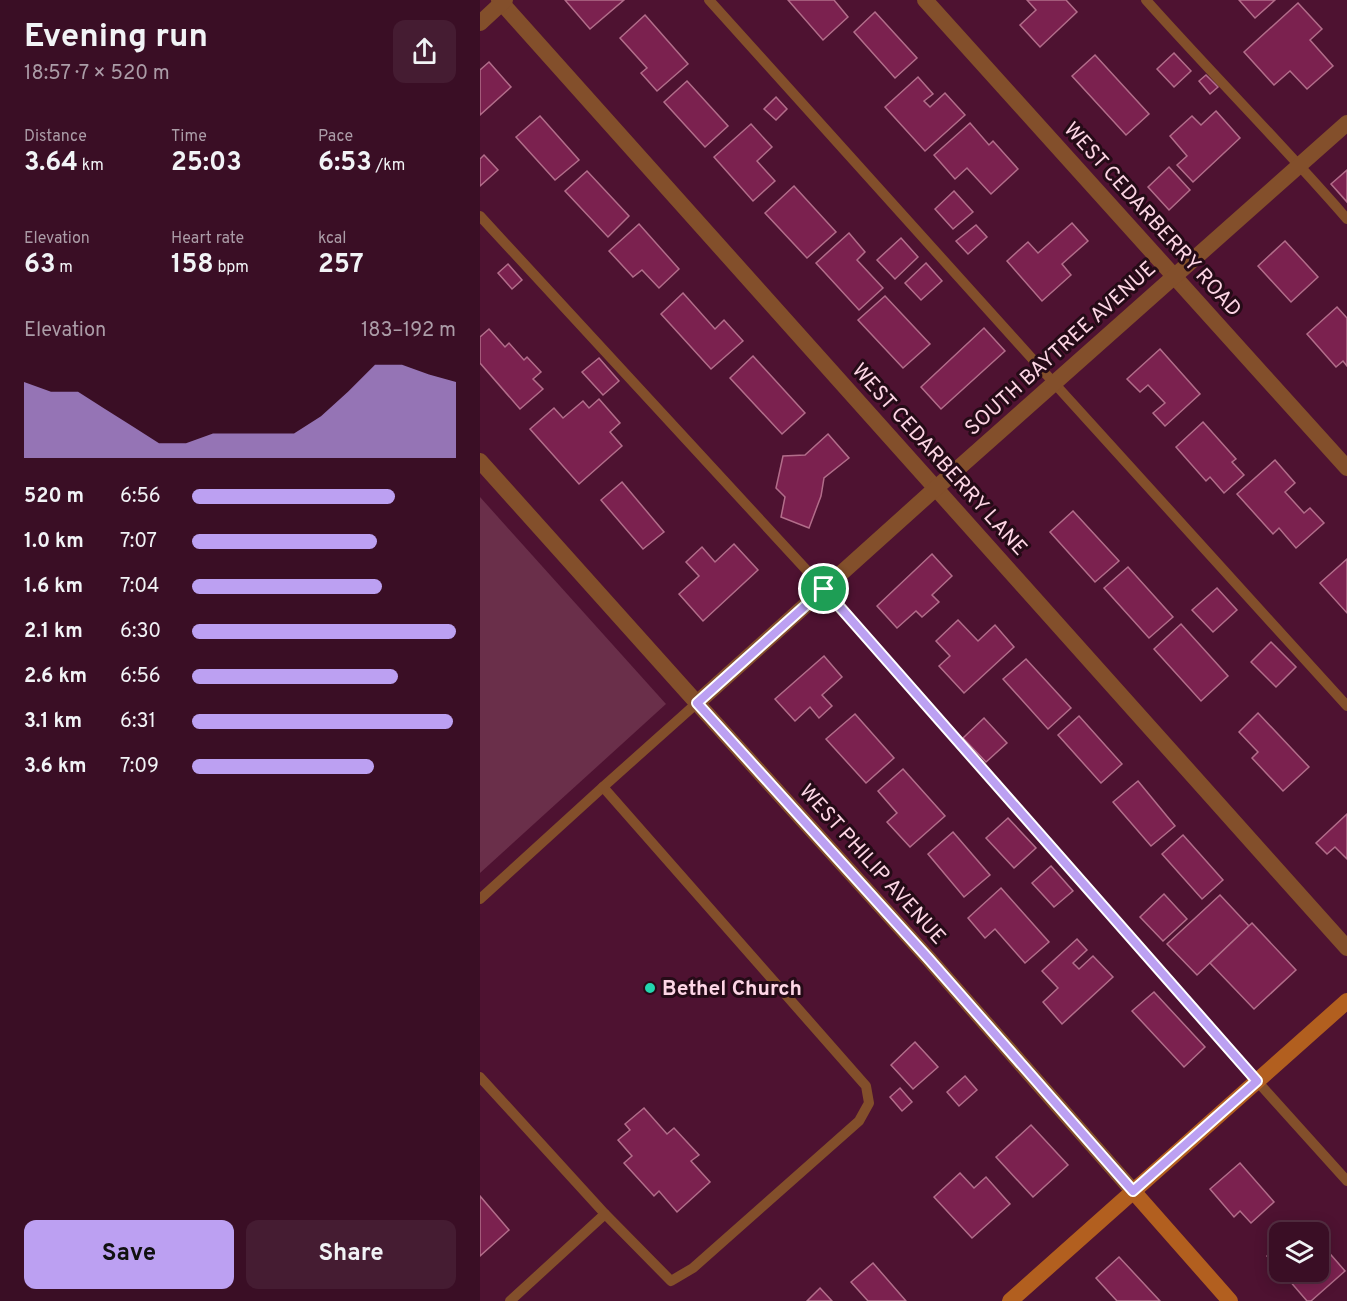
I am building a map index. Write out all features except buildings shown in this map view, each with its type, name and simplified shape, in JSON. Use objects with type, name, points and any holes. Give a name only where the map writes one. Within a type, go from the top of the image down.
[{"type":"main road","points":[[1015,1299],[1347,1001]]},
{"type":"main road","name":"WEST PHILIP AVENUE","points":[[1133,1191],[1230,1301]]},
{"type":"street","name":"WEST CEDARBERRY ROAD","points":[[925,0],[1347,468]]},
{"type":"street","points":[[480,23],[502,1]]},
{"type":"street","name":"WEST CEDARBERRY LANE","points":[[502,1],[1347,948]]},
{"type":"street","name":"SOUTH BAYTREE AVENUE","points":[[697,703],[1347,123]]},
{"type":"street","name":"WEST PHILIP AVENUE","points":[[480,460],[936,967],[1133,1191]]},
{"type":"lane","points":[[709,0],[1347,706]]},
{"type":"lane","points":[[1146,0],[1300,165],[1347,219]]},
{"type":"lane","points":[[480,216],[824,589],[1347,1181]]},
{"type":"lane","points":[[480,899],[697,703]]},
{"type":"lane","points":[[480,1077],[605,1214],[671,1281],[693,1269],[859,1121],[869,1103],[866,1086],[603,787]]},
{"type":"lane","points":[[510,1301],[605,1214]]},
{"type":"shaded area","points":[[480,497],[666,704],[480,873]]},
{"type":"place","name":"Bethel Church","points":[[650,988]]},
{"type":"route","points":[[824,589],[1257,1081],[1133,1191],[928,958],[697,703],[824,589]]}]
